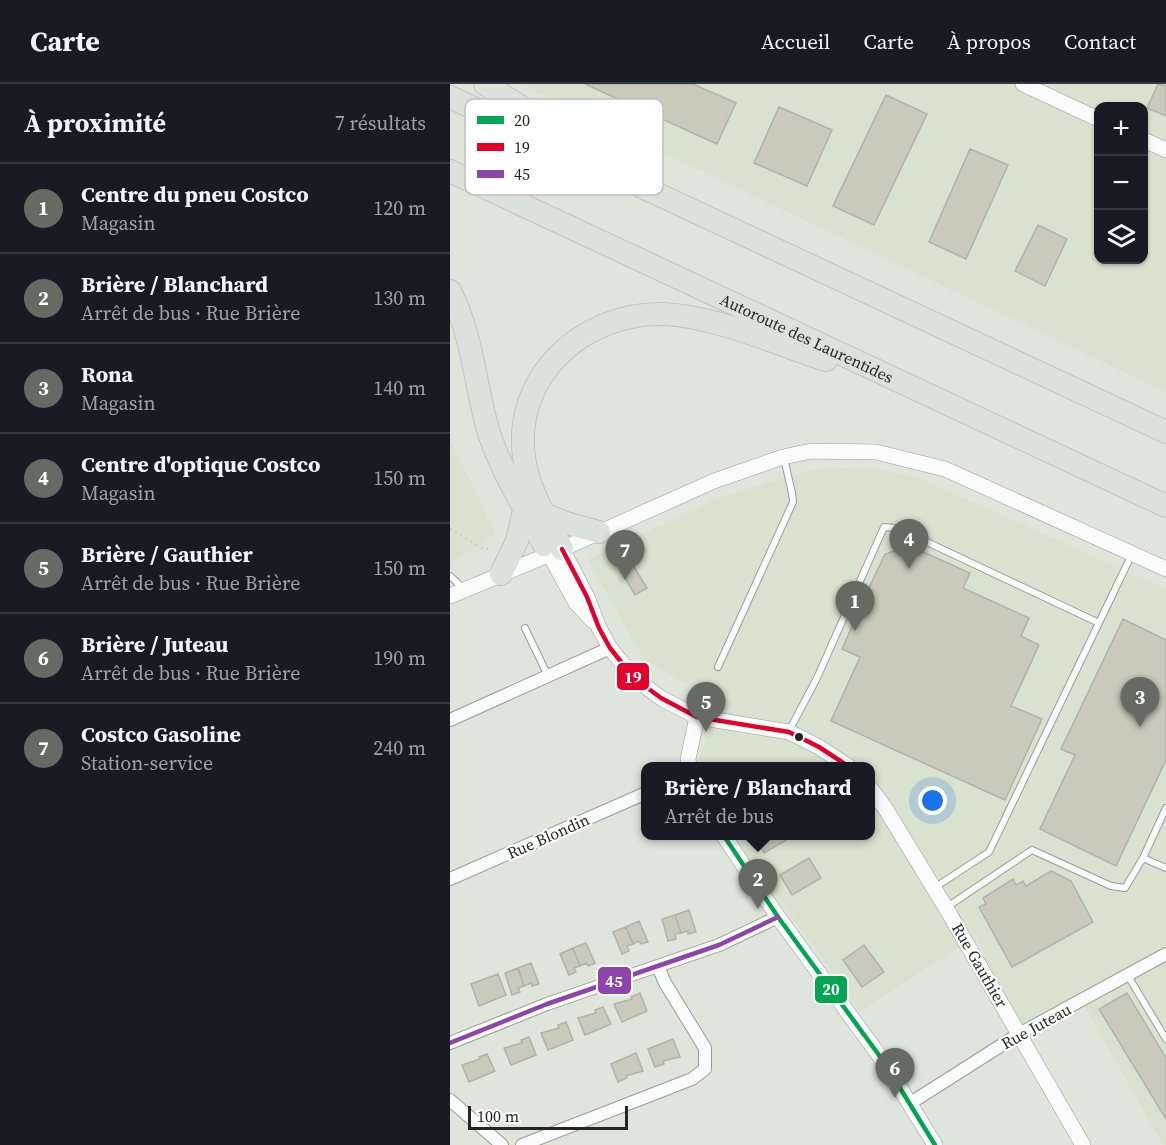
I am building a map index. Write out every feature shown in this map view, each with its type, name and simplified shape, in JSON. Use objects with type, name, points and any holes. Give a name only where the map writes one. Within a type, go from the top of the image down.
[{"type":"highway","points":[[484,84],[508,99]]},
{"type":"highway","points":[[450,97],[465,104]]},
{"type":"highway","name":"Autoroute des Laurentides","points":[[450,171],[465,178]]},
{"type":"highway","name":"Autoroute des Laurentides","points":[[501,195],[1166,506]]},
{"type":"highway","points":[[661,196],[1166,432]]},
{"type":"highway","points":[[450,291],[465,333],[492,441],[503,468],[534,512],[556,551]]},
{"type":"highway","points":[[501,574],[534,512],[533,490],[524,458],[523,442],[525,423],[533,395],[550,365],[565,348],[588,332],[617,319],[652,314],[678,315],[702,320],[922,392]]},
{"type":"highway","points":[[534,512],[599,532]]},
{"type":"street","points":[[1023,84],[1094,117]]},
{"type":"street","points":[[1148,142],[1166,150]]},
{"type":"street","points":[[450,596],[714,481],[811,451],[876,452],[945,469],[1166,569]]},
{"type":"street","points":[[556,551],[588,597],[599,628],[610,648],[634,678],[661,698],[698,717],[789,732],[842,762]]},
{"type":"street","points":[[450,720],[610,648]]},
{"type":"street","points":[[688,762],[698,717]]},
{"type":"street","name":"Rue Blondin","points":[[450,879],[641,795]]},
{"type":"street","name":"Rue Gauthier","points":[[875,795],[946,908],[1083,1145]]},
{"type":"street","points":[[727,840],[778,917],[884,1062],[935,1145]]},
{"type":"street","points":[[450,1043],[548,1004],[719,945],[778,917]]},
{"type":"street","name":"Rue Juteau","points":[[909,1104],[1019,1034],[1166,954]]},
{"type":"street","points":[[522,1145],[692,1079],[705,1069],[705,1048],[665,983],[658,966]]},
{"type":"street","points":[[450,1100],[502,1145]]},
{"type":"lane","points":[[718,667],[793,502],[783,458]]},
{"type":"lane","points":[[789,732],[817,678],[884,527],[895,528],[910,534],[1099,623]]},
{"type":"lane","points":[[934,888],[989,852],[1133,553]]},
{"type":"lane","points":[[450,576],[465,590]]},
{"type":"lane","points":[[525,628],[548,676]]},
{"type":"lane","points":[[946,908],[1032,850],[1125,888],[1143,858],[1166,808]]},
{"type":"lane","points":[[1143,858],[1166,868]]},
{"type":"lane","points":[[1128,976],[1166,1039]]},
{"type":"path","points":[[450,529],[482,548],[498,550]]},
{"type":"shaded area","points":[[519,84],[1166,84],[1166,392],[663,153],[663,99],[551,99]]},
{"type":"shaded area","points":[[450,439],[496,534],[450,563]]},
{"type":"shaded area","points":[[871,467],[919,478],[1166,589],[1166,1145],[1163,1145],[1082,1002],[1017,1040],[976,936],[860,1012],[737,840],[875,840],[875,762],[698,762],[718,701],[644,660],[588,560],[714,500],[815,469]]},
{"type":"building","points":[[585,84],[693,84],[736,103],[717,144],[663,119],[663,99],[618,99]]},
{"type":"building","points":[[1158,84],[1166,86],[1166,116],[1148,108]]},
{"type":"building","points":[[886,95],[927,114],[874,225],[833,206]]},
{"type":"building","points":[[779,107],[832,130],[807,186],[754,163]]},
{"type":"building","points":[[970,149],[1008,165],[966,259],[929,242]]},
{"type":"building","points":[[1038,225],[1067,239],[1045,286],[1015,271]]},
{"type":"building","points":[[910,546],[970,573],[963,588],[1029,618],[1021,636],[1039,645],[1011,706],[1042,719],[1005,800],[831,721],[860,657],[842,649],[868,590],[885,554]]},
{"type":"building","points":[[625,552],[647,588],[635,595],[614,559]]},
{"type":"building","points":[[1123,619],[1166,640],[1166,760],[1116,866],[1040,829],[1075,755],[1061,749]]},
{"type":"building","points":[[756,840],[786,840],[764,853]]},
{"type":"building","points":[[809,858],[821,878],[792,895],[780,875]]},
{"type":"building","points":[[1051,871],[1071,881],[1093,922],[1012,967],[979,907],[986,904],[983,898],[1013,879],[1016,885],[1023,881],[1026,886]]},
{"type":"building","points":[[689,910],[696,932],[681,933],[675,915]]},
{"type":"building","points":[[675,915],[681,933],[675,934],[676,939],[668,941],[662,919]]},
{"type":"building","points":[[639,921],[648,942],[641,944],[639,941],[633,944],[626,927]]},
{"type":"building","points":[[626,927],[633,944],[627,946],[629,951],[622,954],[613,932]]},
{"type":"building","points":[[586,943],[595,963],[580,966],[573,948]]},
{"type":"building","points":[[864,945],[884,972],[862,987],[843,960]]},
{"type":"building","points":[[573,948],[580,966],[574,968],[576,972],[569,975],[560,954]]},
{"type":"building","points":[[531,963],[539,984],[532,986],[531,983],[524,986],[518,968]]},
{"type":"building","points":[[518,968],[524,986],[518,988],[520,992],[512,995],[505,973]]},
{"type":"building","points":[[498,974],[506,995],[479,1006],[471,984]]},
{"type":"building","points":[[640,993],[647,1011],[622,1022],[614,1004],[632,999],[631,997]]},
{"type":"building","points":[[1127,993],[1166,1058],[1166,1119],[1099,1009]]},
{"type":"building","points":[[603,1007],[611,1024],[585,1035],[578,1018],[596,1013],[595,1010]]},
{"type":"building","points":[[566,1022],[573,1040],[548,1050],[541,1033],[559,1028],[558,1025]]},
{"type":"building","points":[[529,1037],[536,1055],[511,1065],[504,1048],[522,1043],[521,1040]]},
{"type":"building","points":[[673,1039],[680,1057],[663,1061],[664,1064],[655,1067],[648,1049]]},
{"type":"building","points":[[636,1053],[643,1071],[626,1076],[627,1078],[618,1082],[611,1064]]},
{"type":"building","points":[[487,1054],[495,1071],[469,1082],[462,1065]]},
{"type":"transit line","name":"19","points":[[562,549],[610,648],[634,678],[661,698],[697,717],[789,732],[842,762]]},
{"type":"transit line","name":"20","points":[[727,840],[778,917],[884,1062],[935,1145]]},
{"type":"transit line","name":"45","points":[[450,1043],[547,1004],[719,945],[778,917]]},
{"type":"place","name":"Centre d'optique Costco","points":[[909,569]]},
{"type":"place","name":"Costco Gasoline","points":[[625,580]]},
{"type":"place","name":"Centre du pneu Costco","points":[[855,631]]},
{"type":"place","name":"Rona","points":[[1140,727]]},
{"type":"place","name":"Brière / Gauthier","points":[[706,732]]},
{"type":"place","name":"Brière / Blanchard","points":[[758,909]]},
{"type":"place","name":"Brière / Juteau","points":[[895,1098]]}]
